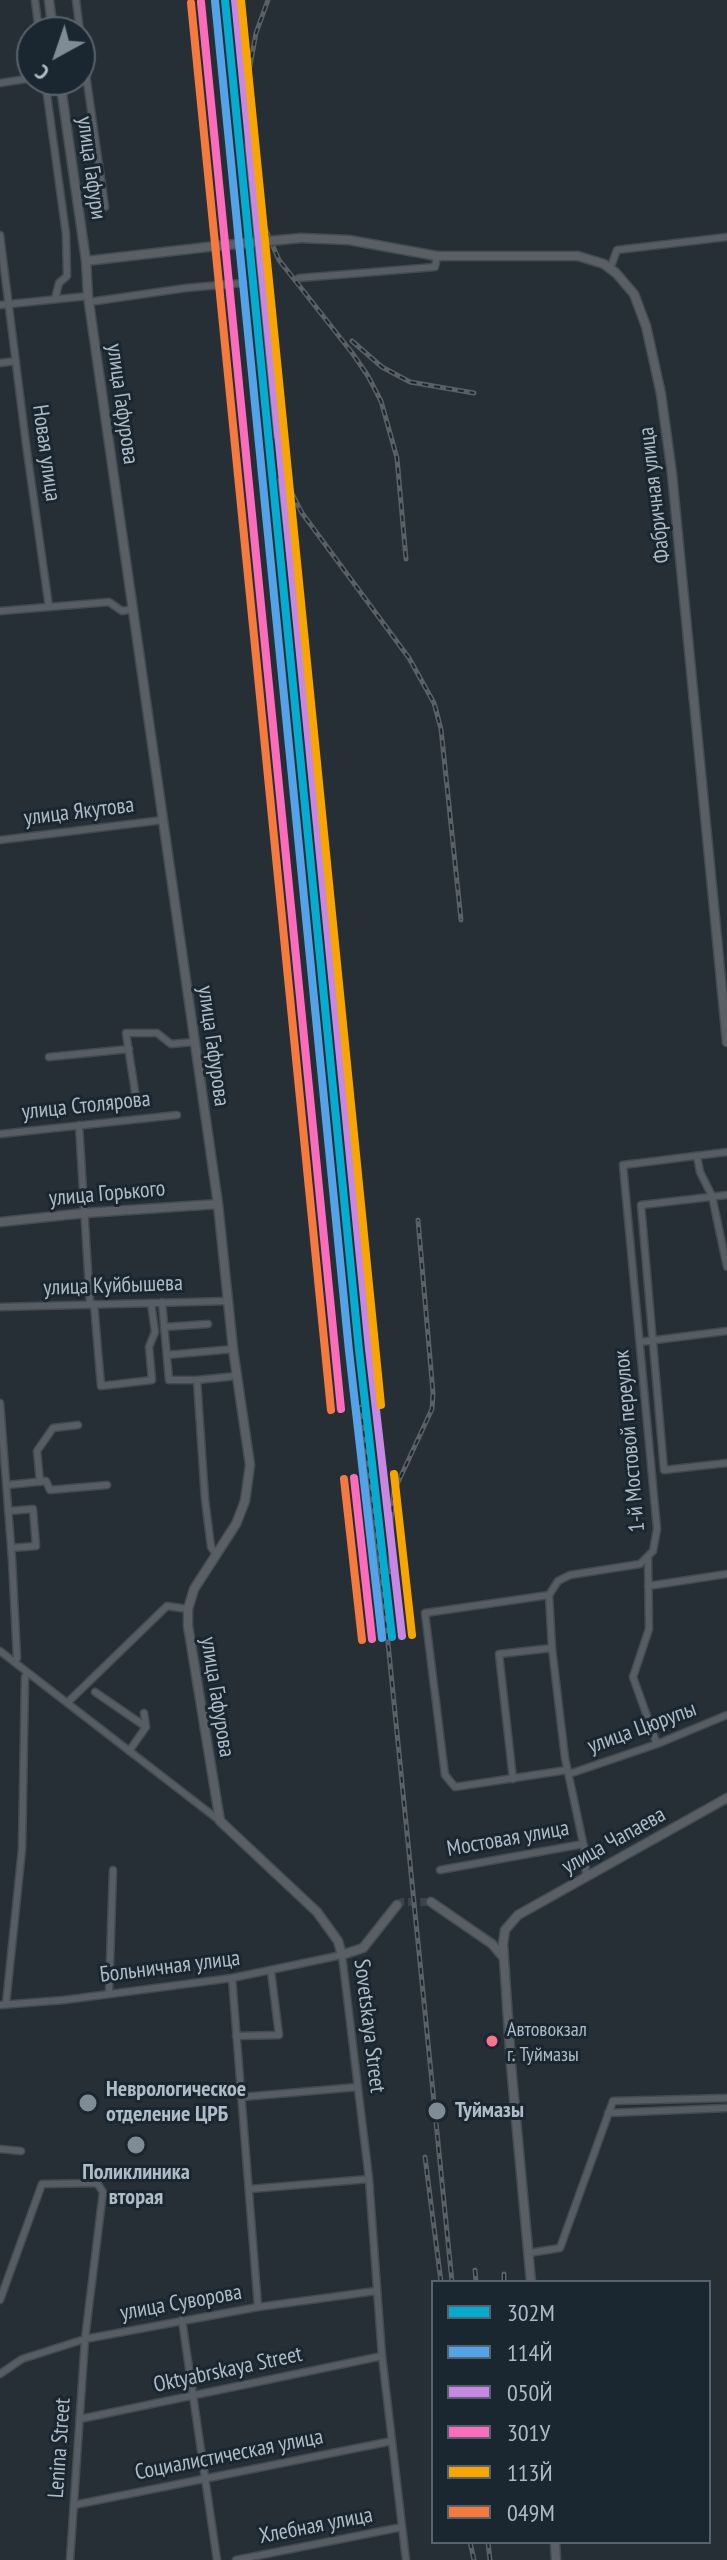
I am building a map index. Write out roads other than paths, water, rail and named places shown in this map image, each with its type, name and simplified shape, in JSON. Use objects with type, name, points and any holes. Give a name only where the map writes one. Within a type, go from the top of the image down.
[{"type":"main road","name":"улица Гафури","points":[[62,96],[86,261]]},
{"type":"main road","points":[[86,261],[301,238],[349,240],[437,256],[578,256],[610,269]]},
{"type":"main road","name":"улица Гафурова","points":[[86,261],[218,1204],[233,1349],[250,1465],[245,1501],[236,1524],[194,1589],[188,1609],[188,1626],[220,1821]]},
{"type":"main road","name":"Фабричная улица","points":[[610,269],[626,283],[640,309],[661,394],[685,592],[727,1042]]},
{"type":"main road","name":"улица Горького","points":[[0,1222],[218,1204]]},
{"type":"main road","name":"улица Чапаева","points":[[504,1958],[505,1930],[518,1915],[727,1798]]},
{"type":"main road","name":"Sovetskaya Street","points":[[220,1821],[317,1912],[338,1941],[342,1955]]},
{"type":"main road","points":[[431,1902],[492,1944],[504,1958],[531,2280]]},
{"type":"main road","points":[[342,1955],[363,1948],[397,1905]]},
{"type":"street","points":[[47,96],[66,234],[67,276],[56,287],[55,299]]},
{"type":"street","points":[[88,96],[105,207]]},
{"type":"street","name":"Новая улица","points":[[0,235],[4,304],[16,361],[49,607]]},
{"type":"street","points":[[610,269],[617,250],[727,237]]},
{"type":"street","points":[[299,278],[435,267],[437,256]]},
{"type":"street","points":[[4,304],[89,299],[243,283]]},
{"type":"street","points":[[0,363],[16,361]]},
{"type":"street","points":[[0,611],[109,602],[122,611],[133,609]]},
{"type":"street","name":"улица Якутова","points":[[0,840],[163,820]]},
{"type":"street","points":[[136,1098],[126,1033],[157,1033],[171,1044],[194,1042]]},
{"type":"street","points":[[49,1057],[129,1049]]},
{"type":"street","name":"улица Столярова","points":[[0,1134],[177,1115]]},
{"type":"street","points":[[79,1125],[101,1386],[152,1380],[149,1347],[155,1332],[151,1303]]},
{"type":"street","points":[[727,1152],[697,1156],[700,1172],[712,1196],[727,1267]]},
{"type":"street","name":"1-й Мостовой переулок","points":[[549,1595],[558,1581],[570,1575],[631,1566],[648,1558],[656,1545],[623,1165],[697,1156]]},
{"type":"street","points":[[727,1195],[641,1205],[664,1470],[727,1463]]},
{"type":"street","name":"улица Куйбышева","points":[[0,1307],[228,1301]]},
{"type":"street","points":[[162,1302],[169,1380],[237,1376]]},
{"type":"street","points":[[164,1327],[208,1324]]},
{"type":"street","points":[[640,1342],[727,1331]]},
{"type":"street","points":[[167,1355],[233,1349]]},
{"type":"street","points":[[197,1380],[205,1499],[211,1547],[216,1554]]},
{"type":"street","points":[[0,1403],[17,1658],[14,1662]]},
{"type":"street","points":[[40,1482],[37,1451],[53,1428],[78,1425]]},
{"type":"street","points":[[7,1485],[46,1481],[50,1490],[107,1485]]},
{"type":"street","points":[[8,1511],[33,1509],[36,1546],[11,1548]]},
{"type":"street","points":[[648,1558],[649,1629],[633,1677],[657,1744]]},
{"type":"street","points":[[648,1586],[727,1574]]},
{"type":"street","points":[[549,1595],[552,1648],[568,1772],[583,1844],[586,1877]]},
{"type":"street","name":"улица Цюрупы","points":[[549,1595],[425,1613],[445,1775],[455,1787],[568,1772],[657,1744],[726,1717]]},
{"type":"street","points":[[67,1703],[167,1606],[188,1609]]},
{"type":"street","points":[[513,1779],[499,1654],[552,1648]]},
{"type":"street","name":"Sovetskaya Street","points":[[0,1651],[220,1821]]},
{"type":"street","points":[[3,2004],[22,1849],[27,1673]]},
{"type":"street","points":[[95,1692],[146,1727]]},
{"type":"street","points":[[129,1751],[146,1727],[144,1713]]},
{"type":"street","name":"Мостовая улица","points":[[440,1870],[583,1844]]},
{"type":"street","points":[[109,1993],[113,1870]]},
{"type":"street","name":"Sovetskaya Street","points":[[342,1955],[369,2179],[382,2356],[406,2560]]},
{"type":"street","name":"Больничная улица","points":[[3,2004],[232,1978],[342,1955]]},
{"type":"street","points":[[236,2036],[279,2035],[271,1971]]},
{"type":"street","points":[[232,1978],[258,2307]]},
{"type":"street","points":[[242,2097],[358,2087]]},
{"type":"street","points":[[529,2253],[560,2248],[613,2101],[727,2098]]},
{"type":"street","points":[[608,2113],[727,2108]]},
{"type":"street","points":[[0,2149],[21,2151]]},
{"type":"street","points":[[250,2189],[369,2179]]},
{"type":"street","name":"Lenina Street","points":[[0,2300],[42,2184],[97,2183],[103,2192],[85,2339],[70,2560]]},
{"type":"street","name":"улица Суворова","points":[[0,2374],[22,2359],[85,2339],[258,2307],[376,2291]]},
{"type":"street","points":[[182,2320],[217,2560]]},
{"type":"street","name":"Oktyabrskaya Street","points":[[80,2419],[382,2356]]},
{"type":"street","name":"Социалистическая улица","points":[[74,2505],[392,2441]]},
{"type":"street","name":"Хлебная улица","points":[[236,2560],[402,2527]]},
{"type":"tunnel","points":[[397,1905],[402,1902],[431,1902]]},
{"type":"railway","points":[[245,93],[256,33],[268,0]]},
{"type":"railway","points":[[250,84],[247,145],[276,437]]},
{"type":"railway","points":[[261,219],[279,260],[353,354],[381,401],[397,458],[406,559]]},
{"type":"railway","points":[[352,341],[382,367],[410,382],[474,393]]},
{"type":"railway","points":[[275,428],[288,486],[302,513],[409,658],[434,703],[441,729],[461,920]]},
{"type":"railway","points":[[280,480],[293,592]]},
{"type":"railway","points":[[391,1572],[394,1491],[432,1409],[418,1220]]},
{"type":"railway","points":[[361,1407],[381,1573],[452,2280]]},
{"type":"railway","points":[[425,2157],[441,2280]]},
{"type":"railway","points":[[475,2270],[476,2280]]},
{"type":"railway","points":[[504,2274],[504,2280]]},
{"type":"railway","points":[[470,2544],[474,2560]]},
{"type":"railway","points":[[488,2544],[490,2560]]},
{"type":"place","name":"Автовокзал г. Туймазы","points":[[492,2041]]},
{"type":"place","name":"Неврологическое отделение ЦРБ","points":[[88,2103]]},
{"type":"place","name":"Туймазы","points":[[437,2111]]},
{"type":"place","name":"Поликлиника вторая","points":[[136,2145]]}]
